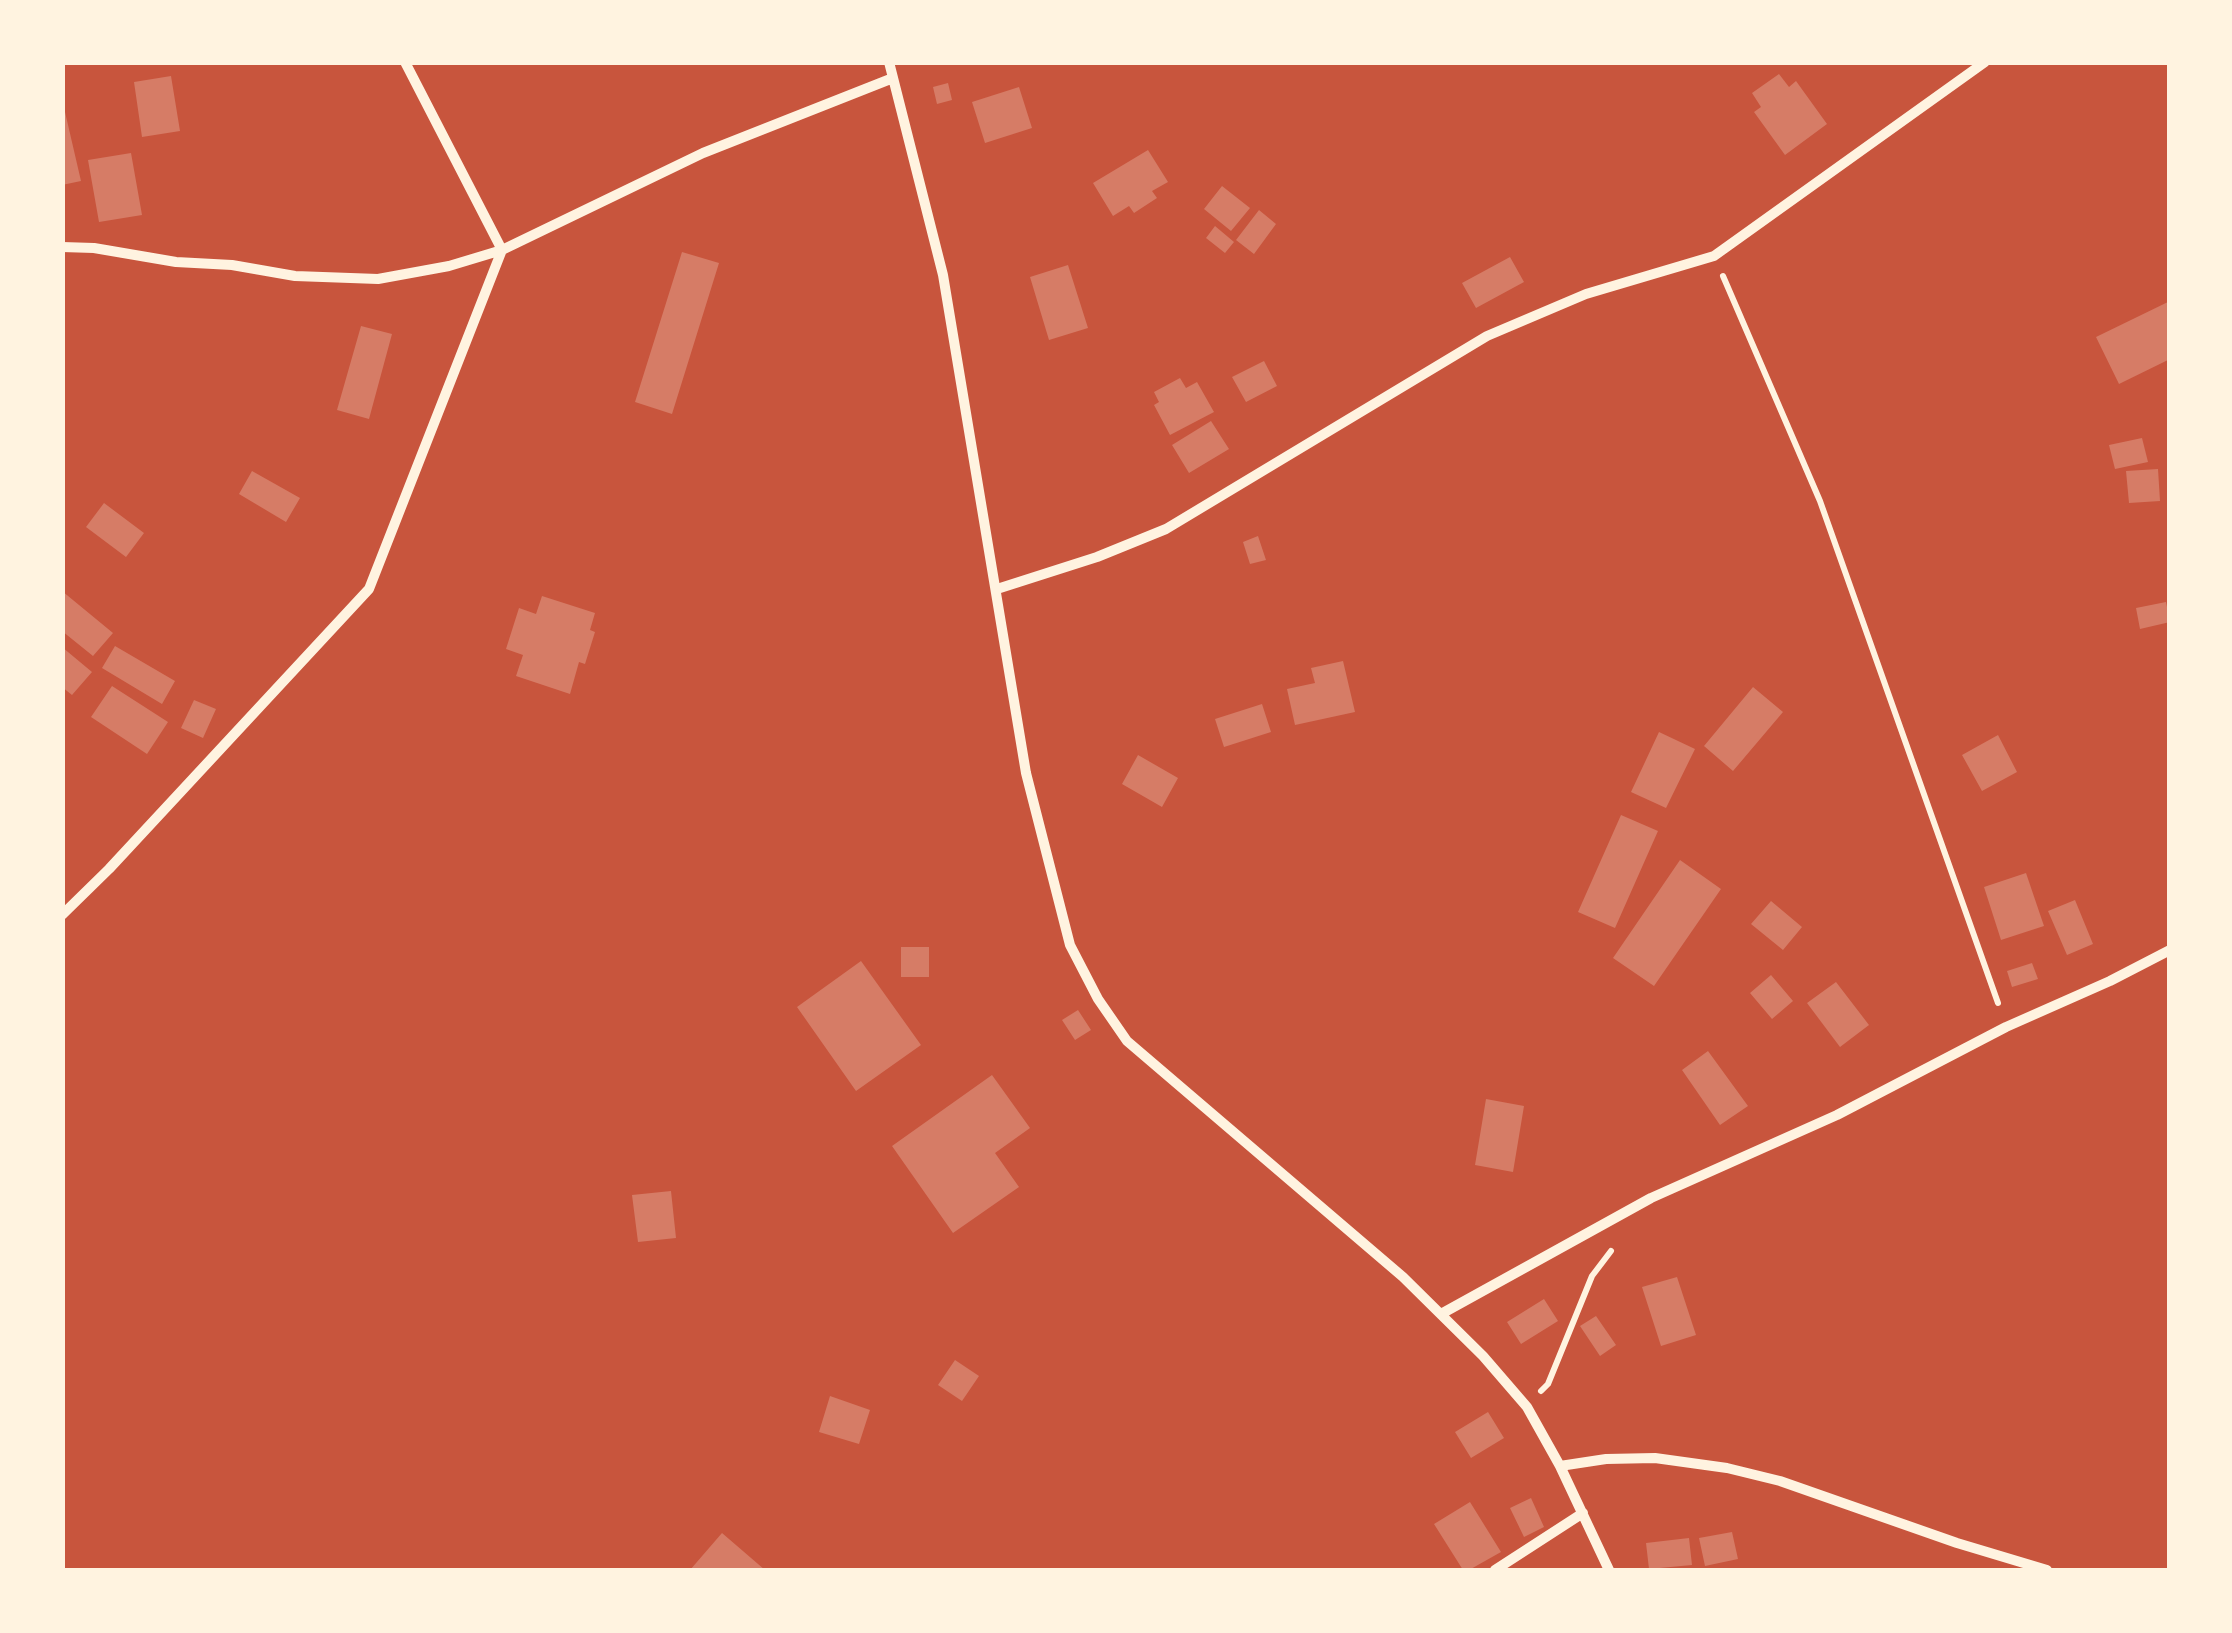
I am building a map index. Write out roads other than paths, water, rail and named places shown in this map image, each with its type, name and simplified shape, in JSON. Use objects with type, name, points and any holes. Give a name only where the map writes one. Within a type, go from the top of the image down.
[{"type":"street","points":[[62,915],[370,589],[502,250],[405,62]]},
{"type":"street","points":[[889,62],[943,275],[1026,773],[1070,945],[1098,999],[1127,1041],[1404,1277],[1483,1356],[1527,1407],[1609,1570]]},
{"type":"street","points":[[997,589],[1097,557],[1166,528],[1487,336],[1586,294],[1714,256],[1984,62]]},
{"type":"street","points":[[62,247],[232,265],[295,276],[378,279],[449,266],[502,250],[703,153],[892,78]]},
{"type":"street","points":[[1440,1314],[1651,1198],[1837,1115],[2006,1027],[2170,950]]},
{"type":"street","points":[[1560,1466],[1606,1459],[1656,1458],[1727,1468],[2046,1570]]},
{"type":"street","points":[[1494,1570],[1582,1513]]}]
